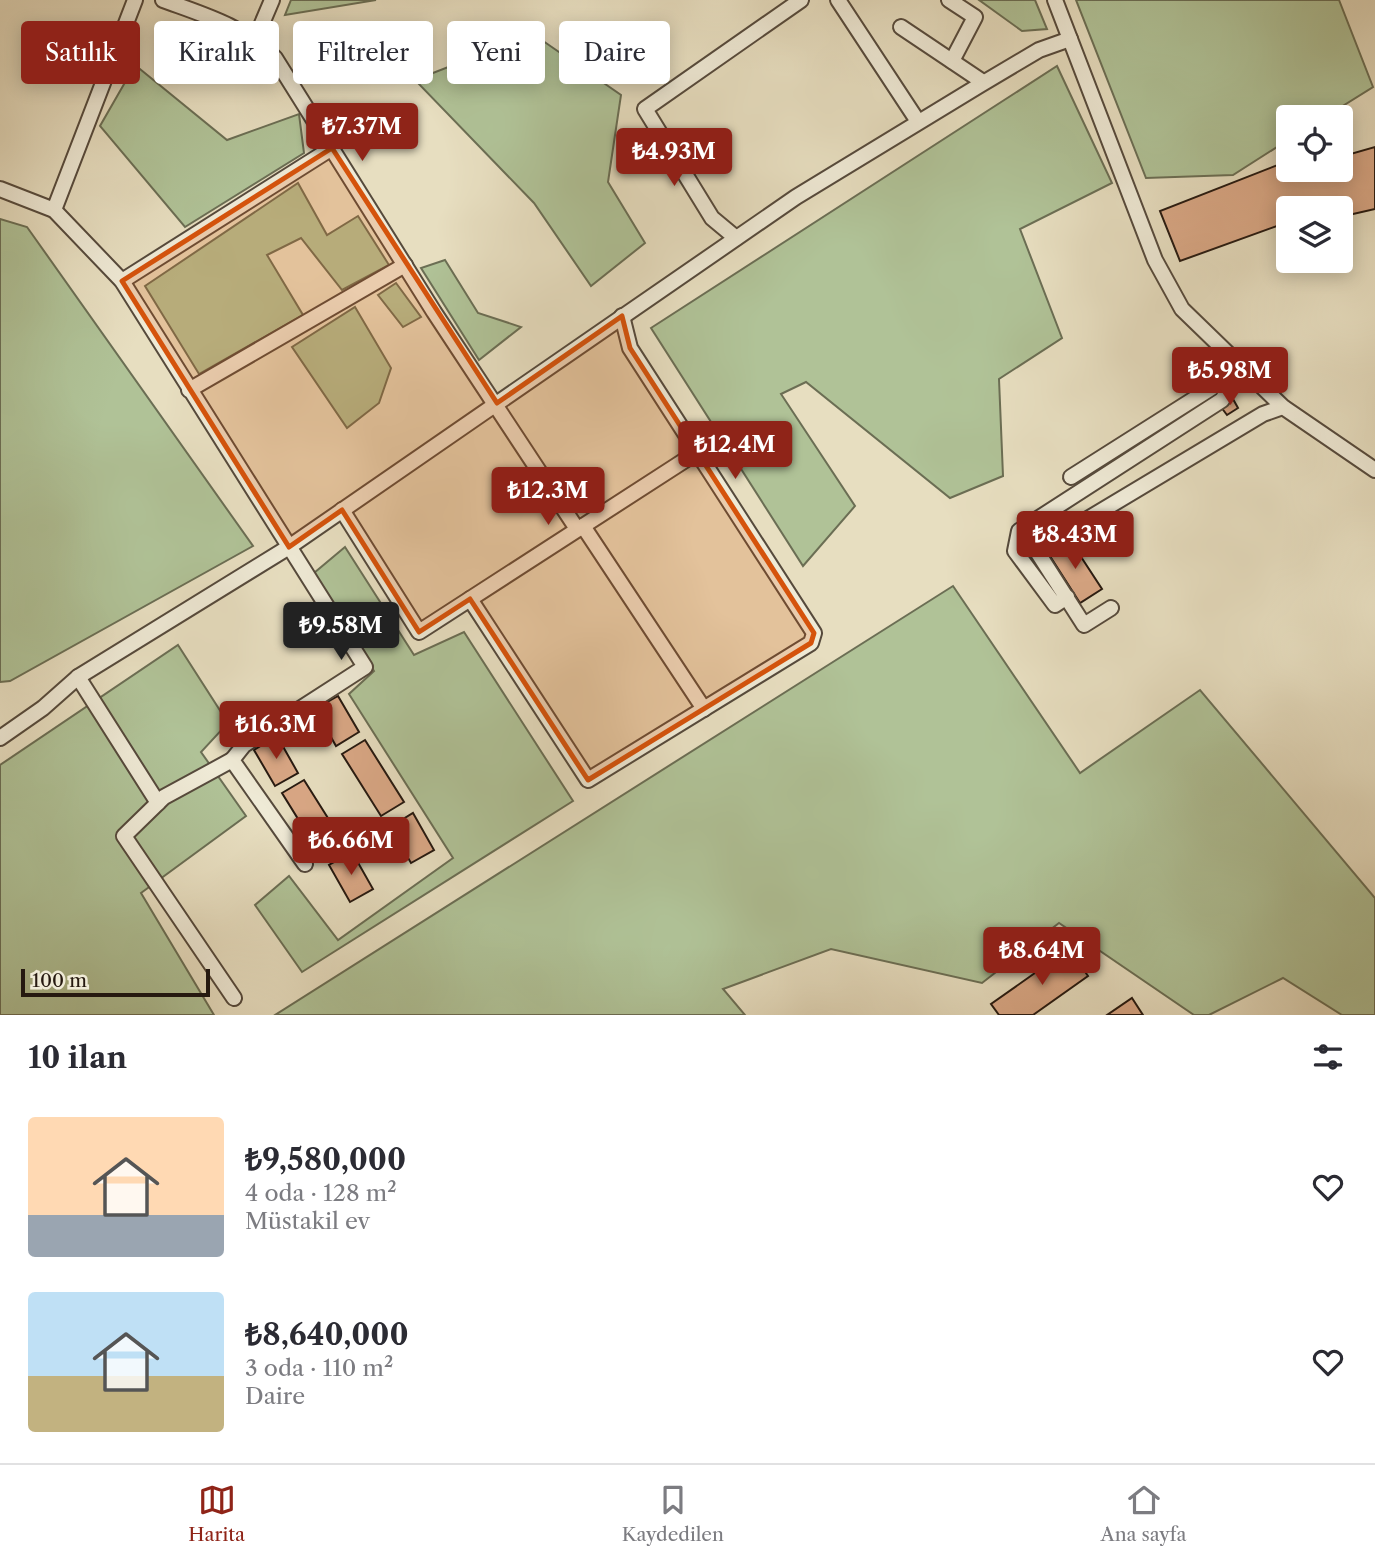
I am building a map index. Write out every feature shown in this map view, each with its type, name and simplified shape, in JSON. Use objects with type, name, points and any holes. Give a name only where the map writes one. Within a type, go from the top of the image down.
[{"type":"street","points":[[54,210],[135,0]]},
{"type":"street","points":[[163,0],[223,21]]},
{"type":"street","points":[[263,21],[272,0]]},
{"type":"street","points":[[736,238],[712,218],[645,109],[801,0]]},
{"type":"street","points":[[838,0],[917,120]]},
{"type":"street","points":[[949,0],[975,17],[952,61]]},
{"type":"street","points":[[1055,0],[1155,260],[1182,309],[1283,407],[1375,470]]},
{"type":"street","points":[[901,27],[983,82]]},
{"type":"street","points":[[0,738],[43,708],[78,677],[289,547],[736,238],[917,120],[1039,50],[1070,39]]},
{"type":"street","points":[[279,64],[405,265],[704,709]]},
{"type":"street","points":[[122,281],[332,148]]},
{"type":"street","points":[[0,189],[54,210],[122,281],[365,667],[244,745],[232,760],[158,803],[124,836],[234,998]]},
{"type":"street","points":[[189,390],[405,265]]},
{"type":"street","points":[[470,599],[588,780],[811,643],[814,633],[630,348],[622,316]]},
{"type":"street","points":[[1071,477],[1213,387],[1239,365]]},
{"type":"street","points":[[1067,597],[1055,605],[1015,551],[1019,531],[1222,400],[1239,365]]},
{"type":"street","points":[[1111,608],[1084,625],[1036,550],[1263,414],[1283,407]]},
{"type":"street","points":[[342,510],[419,632],[696,453]]},
{"type":"street","points":[[78,677],[158,803]]},
{"type":"street","points":[[232,760],[304,864]]},
{"type":"highlighted area","points":[[332,148],[497,403],[622,316],[630,348],[814,633],[811,643],[588,780],[470,599],[419,632],[342,510],[289,547],[122,281]]},
{"type":"green space","points":[[291,0],[376,0],[285,15]]},
{"type":"green space","points":[[979,0],[1035,0],[1047,29],[1022,31]]},
{"type":"green space","points":[[1076,0],[1339,0],[1373,87],[1344,105],[1276,105],[1276,148],[1233,175],[1146,178]]},
{"type":"green space","points":[[545,42],[559,52],[559,84],[605,84],[621,95],[608,182],[645,243],[591,286],[534,203],[419,84],[433,84],[433,73],[447,68],[447,84],[545,84]]},
{"type":"green space","points":[[1057,66],[1112,183],[1020,229],[1062,338],[999,379],[1003,476],[950,498],[806,382],[781,394],[855,506],[803,566],[651,328]]},
{"type":"green space","points":[[140,69],[154,80],[154,84],[158,84],[227,140],[299,114],[304,153],[185,227],[100,126],[124,84],[140,84]]},
{"type":"green space","points":[[298,183],[327,235],[358,216],[389,265],[342,290],[301,238],[267,255],[303,315],[199,374],[145,286]]},
{"type":"green space","points":[[0,219],[27,227],[253,546],[10,681],[0,682]]},
{"type":"green space","points":[[445,260],[478,313],[521,327],[479,360],[421,268]]},
{"type":"green space","points":[[396,283],[421,317],[403,327],[378,295]]},
{"type":"green space","points":[[355,307],[391,368],[379,403],[347,428],[292,347]]},
{"type":"green space","points":[[345,547],[414,655],[464,632],[573,801],[302,972],[255,905],[289,876],[338,940],[453,858],[349,694],[374,671],[314,573]]},
{"type":"green space","points":[[953,586],[1080,773],[1200,690],[1375,898],[1375,1015],[1342,1015],[1283,978],[1209,1015],[1194,1015],[1059,923],[982,983],[831,949],[723,989],[745,1015],[275,1015]]},
{"type":"green space","points":[[178,645],[228,723],[201,752],[246,816],[141,893],[214,1015],[0,1015],[0,765]]},
{"type":"building","points":[[1375,147],[1375,209],[1353,214],[1353,196],[1276,196],[1276,226],[1180,261],[1160,211],[1276,166],[1276,182],[1353,182],[1353,153]]},
{"type":"building","points":[[1233,399],[1238,408],[1227,415],[1221,407]]},
{"type":"building","points":[[1070,540],[1102,589],[1080,603],[1048,553]]},
{"type":"building","points":[[338,696],[359,732],[336,746],[315,709]]},
{"type":"building","points":[[277,736],[298,773],[275,786],[254,750]]},
{"type":"building","points":[[365,740],[404,802],[381,816],[342,754]]},
{"type":"building","points":[[304,780],[343,842],[321,856],[282,793]]},
{"type":"building","points":[[413,813],[434,850],[411,863],[390,827]]},
{"type":"building","points":[[352,852],[373,889],[350,902],[329,865]]},
{"type":"building","points":[[1069,949],[1088,976],[1033,1015],[999,1015],[991,1004]]},
{"type":"building","points":[[1132,998],[1143,1015],[1107,1015]]}]
